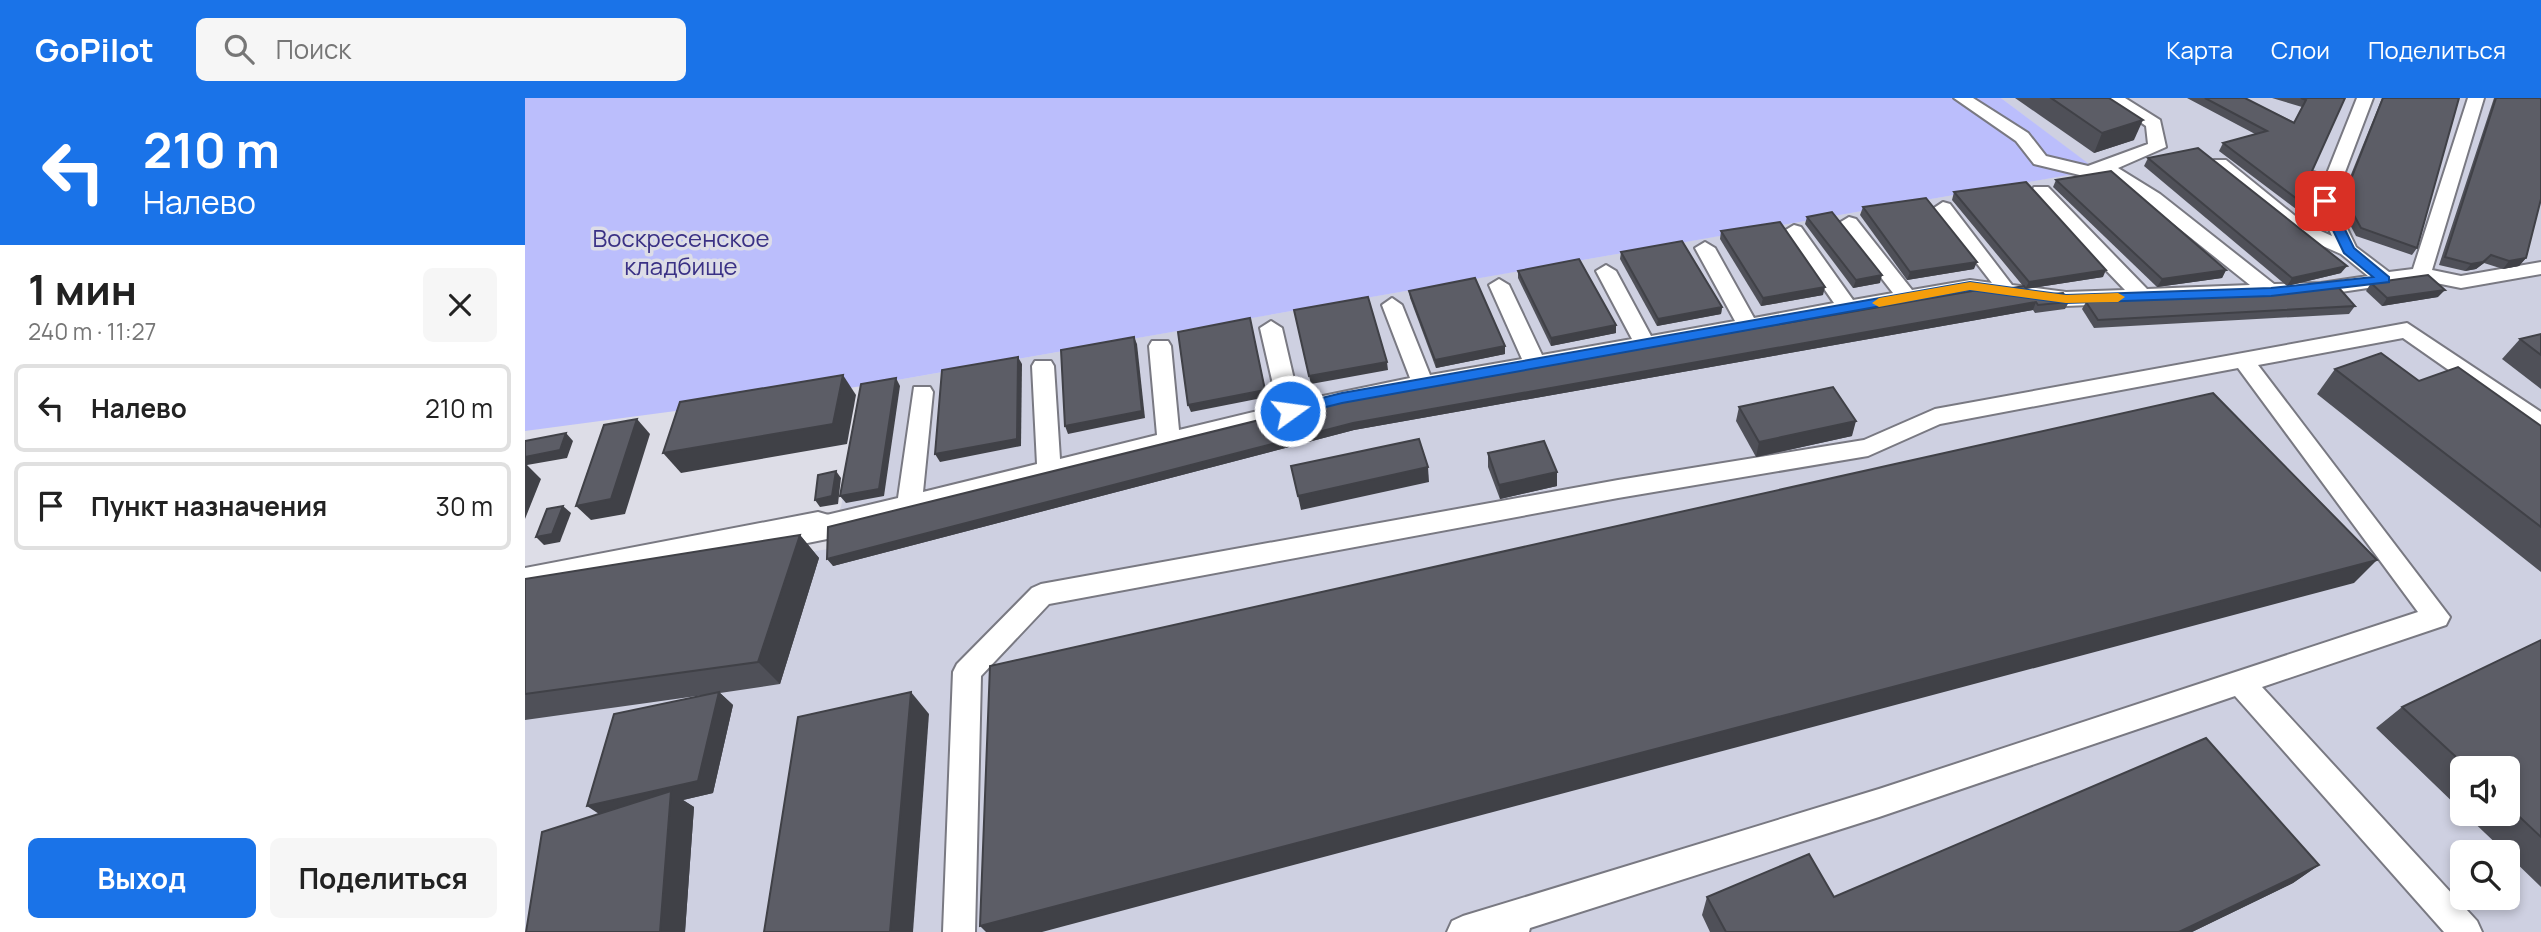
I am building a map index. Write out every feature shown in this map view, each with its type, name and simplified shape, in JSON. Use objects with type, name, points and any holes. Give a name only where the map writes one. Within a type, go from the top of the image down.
[{"type":"street","points":[[525,584],[818,527]]},
{"type":"lane","points":[[1962,98],[2022,137],[2040,160],[2088,172],[2109,170],[2153,198],[2271,292]]},
{"type":"lane","points":[[2088,172],[2157,146],[2154,124],[2114,98]]},
{"type":"lane","points":[[2348,250],[2325,201],[2365,98]]},
{"type":"lane","points":[[2421,274],[2476,98]]},
{"type":"lane","points":[[2220,164],[2298,228],[2348,250],[2385,279]]},
{"type":"lane","points":[[2041,191],[2142,296]]},
{"type":"lane","points":[[1943,208],[2002,282],[2003,290]]},
{"type":"lane","points":[[1849,223],[1907,298]]},
{"type":"lane","points":[[1794,231],[1847,308]]},
{"type":"lane","points":[[1705,248],[1748,326]]},
{"type":"lane","points":[[818,527],[1290,411],[1423,384],[1970,286],[2066,299],[2271,292],[2421,274],[2461,282],[2541,268]]},
{"type":"lane","points":[[1606,271],[1645,344]]},
{"type":"lane","points":[[1499,285],[1535,364]]},
{"type":"lane","points":[[1392,306],[1423,384]]},
{"type":"lane","points":[[1271,328],[1290,411]]},
{"type":"lane","points":[[959,932],[967,673],[1041,595],[1604,491],[1868,448],[1935,417],[2407,330],[2541,424]]},
{"type":"lane","points":[[1160,346],[1169,441]]},
{"type":"lane","points":[[1463,932],[1510,926],[2437,617],[2243,360]]},
{"type":"lane","points":[[1043,366],[1049,471]]},
{"type":"lane","points":[[909,506],[922,392]]},
{"type":"lane","points":[[2240,683],[2466,932]]},
{"type":"shaded area","points":[[2001,98],[2541,98],[2541,932],[525,932],[525,600],[828,549],[828,533],[841,507],[863,386],[2096,170]]},
{"type":"green space","name":"Воскресенское кладбище","points":[[525,98],[2001,98],[2097,170],[863,386],[525,431]]},
{"type":"building","points":[[2051,98],[2109,98],[2143,120],[2102,133]]},
{"type":"building","points":[[2205,98],[2245,98],[2294,123],[2306,100],[2301,98],[2345,98],[2312,171],[2321,173],[2315,189],[2301,202],[2223,143],[2267,131]]},
{"type":"building","points":[[2383,98],[2459,98],[2417,248],[2361,228],[2344,197]]},
{"type":"building","points":[[2496,98],[2541,98],[2541,199],[2526,258],[2509,261],[2491,255],[2483,262],[2471,264],[2445,257]]},
{"type":"building","points":[[2198,148],[2347,266],[2292,278],[2148,158]]},
{"type":"building","points":[[2111,171],[2226,270],[2162,279],[2056,180]]},
{"type":"building","points":[[2026,182],[2106,270],[2029,282],[1954,192]]},
{"type":"building","points":[[1926,198],[1977,262],[1910,272],[1863,207]]},
{"type":"building","points":[[1832,212],[1882,275],[1856,280],[1807,217]]},
{"type":"building","points":[[1780,222],[1825,287],[1763,298],[1721,231]]},
{"type":"building","points":[[1682,241],[1722,307],[1658,319],[1621,252]]},
{"type":"building","points":[[1579,259],[1616,325],[1551,338],[1518,271]]},
{"type":"building","points":[[2428,275],[2445,290],[2387,298],[2371,283]]},
{"type":"building","points":[[1475,278],[1505,346],[1435,360],[1409,291]]},
{"type":"building","points":[[2024,286],[2032,296],[2063,293],[2069,302],[2038,305],[2036,302],[1353,423],[827,559],[828,527],[1344,399],[1984,289],[1987,292]]},
{"type":"building","points":[[2339,288],[2355,306],[2098,320],[2086,302]]},
{"type":"building","points":[[1368,297],[1387,362],[1309,376],[1294,310]]},
{"type":"building","points":[[1250,318],[1265,390],[1188,405],[1178,332]]},
{"type":"building","points":[[2541,334],[2541,355],[2520,339]]},
{"type":"building","points":[[1134,337],[1142,411],[1065,426],[1061,350]]},
{"type":"building","points":[[2381,353],[2419,381],[2458,367],[2541,426],[2541,527],[2335,369]]},
{"type":"building","points":[[1018,357],[1017,439],[935,454],[942,370]]},
{"type":"building","points":[[843,375],[833,424],[663,453],[680,402]]},
{"type":"building","points":[[896,378],[879,489],[840,496],[861,384]]},
{"type":"building","points":[[1833,387],[1856,421],[1759,442],[1739,407]]},
{"type":"building","points":[[2213,393],[2377,560],[980,926],[990,666]]},
{"type":"building","points":[[637,419],[611,499],[576,506],[604,425]]},
{"type":"building","points":[[566,433],[560,450],[525,457],[525,441]]},
{"type":"building","points":[[1419,439],[1428,467],[1298,496],[1291,466]]},
{"type":"building","points":[[1544,441],[1557,472],[1499,485],[1488,453]]},
{"type":"building","points":[[836,471],[832,496],[815,500],[818,475]]},
{"type":"building","points":[[563,506],[552,534],[536,537],[547,509]]},
{"type":"building","points":[[800,535],[758,662],[525,694],[525,579]]},
{"type":"building","points":[[2541,640],[2541,837],[2520,817],[2520,756],[2455,756],[2402,707]]},
{"type":"building","points":[[719,692],[698,781],[587,806],[614,714]]},
{"type":"building","points":[[911,692],[890,932],[764,932],[798,717]]},
{"type":"building","points":[[2206,738],[2319,865],[2179,932],[1726,932],[1707,897],[1809,854],[1834,897]]},
{"type":"building","points":[[671,791],[660,932],[526,932],[542,832]]},
{"type":"slow traffic","points":[[1879,303],[1970,286],[2066,299],[2118,297]]},
{"type":"route","points":[[1290,411],[1342,398],[1970,286],[2066,299],[2321,289],[2385,279],[2348,250],[2325,201]]}]
